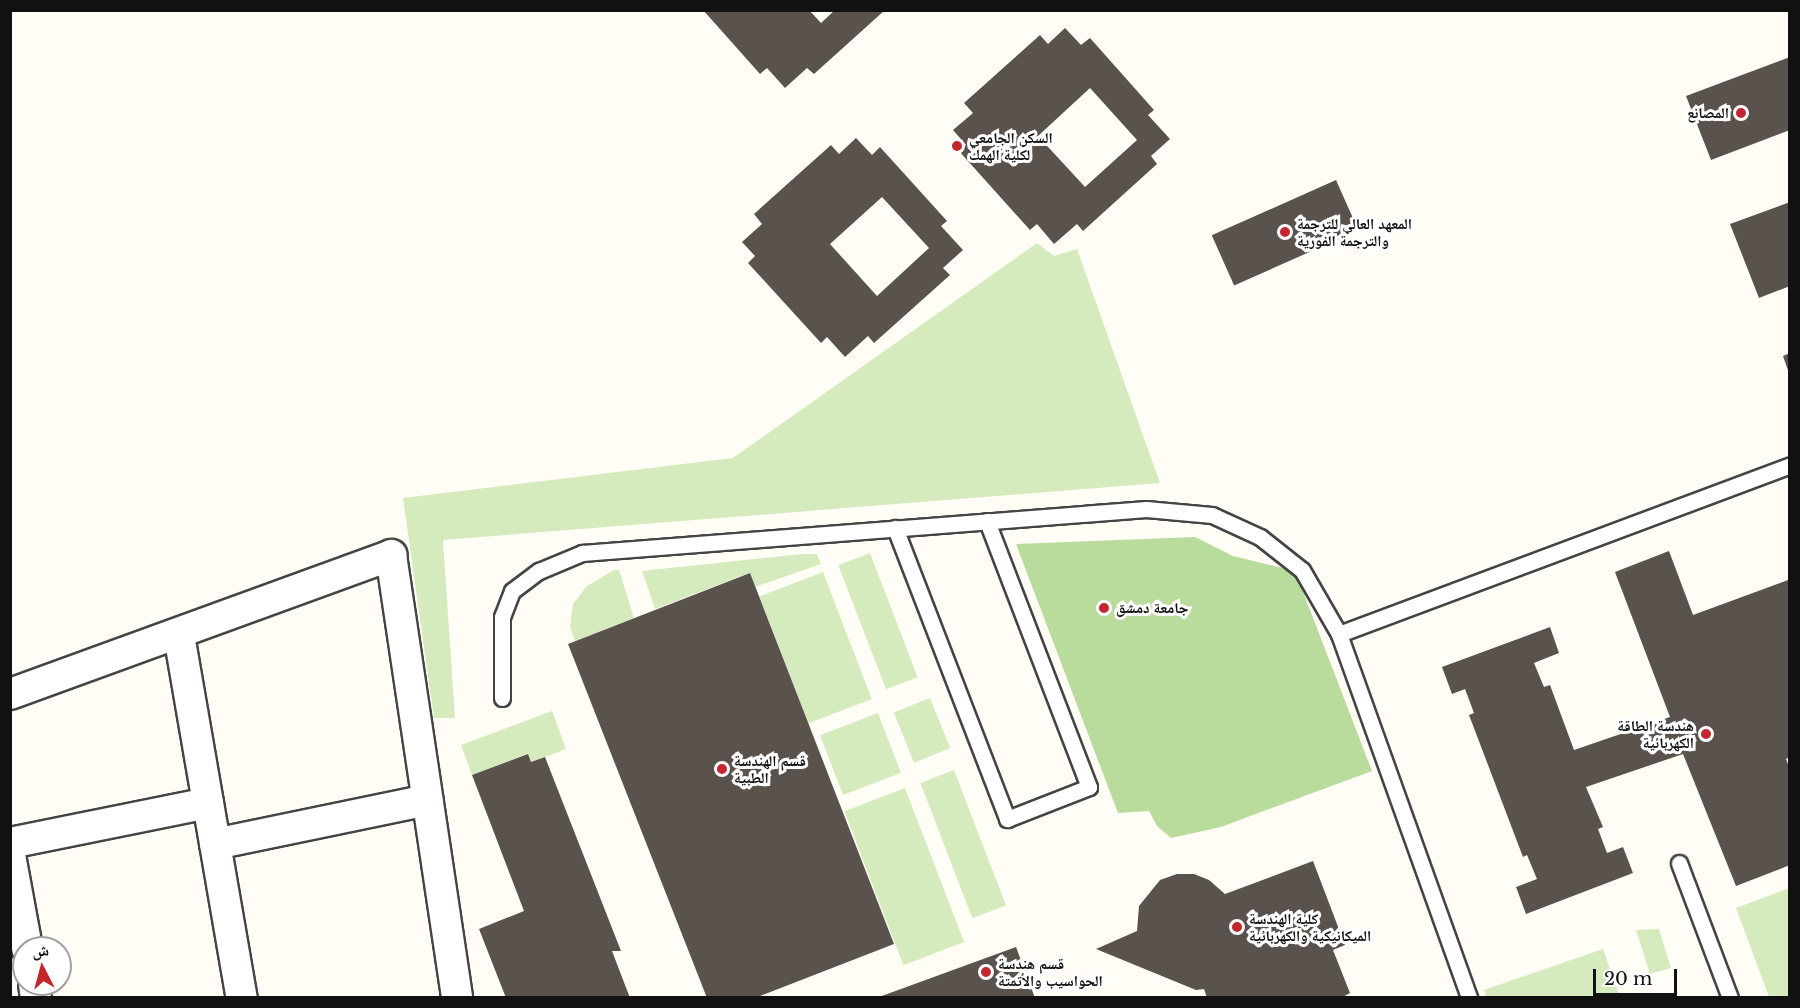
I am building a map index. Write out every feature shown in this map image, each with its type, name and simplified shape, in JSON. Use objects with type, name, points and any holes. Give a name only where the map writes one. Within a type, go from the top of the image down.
[{"type":"street","points":[[10,694],[179,635],[391,555],[457,998]]},
{"type":"street","points":[[179,635],[242,998]]},
{"type":"street","points":[[215,844],[428,800]]},
{"type":"street","points":[[10,843],[208,803]]},
{"type":"street","points":[[10,855],[14,900],[24,936]]},
{"type":"lane","points":[[1339,634],[1790,465]]},
{"type":"lane","points":[[502,698],[502,617],[512,591],[539,571],[582,553],[1146,509],[1212,515],[1260,537],[1302,570],[1339,634],[1469,998]]},
{"type":"lane","points":[[895,528],[1007,819],[1089,787],[987,521]]},
{"type":"lane","points":[[1679,863],[1730,998]]},
{"type":"green space","points":[[1037,243],[1054,256],[1077,249],[1160,483],[443,540],[455,718],[434,718],[403,498],[733,458]]},
{"type":"green space","points":[[1195,537],[1233,556],[1295,571],[1372,771],[1221,827],[1171,838],[1157,826],[1149,811],[1118,813],[1016,544]]},
{"type":"green space","points":[[870,553],[918,677],[886,689],[838,565]]},
{"type":"green space","points":[[817,554],[821,564],[755,587],[749,573],[655,609],[642,571]]},
{"type":"green space","points":[[614,570],[619,570],[634,618],[575,641],[570,627],[573,604],[587,586]]},
{"type":"green space","points":[[823,572],[872,699],[808,723],[760,596]]},
{"type":"green space","points":[[930,698],[950,748],[914,763],[894,713]]},
{"type":"green space","points":[[552,711],[566,749],[531,762],[527,754],[472,775],[461,745]]},
{"type":"green space","points":[[878,713],[901,773],[843,795],[820,735]]},
{"type":"green space","points":[[954,770],[1006,905],[972,918],[920,783]]},
{"type":"green space","points":[[905,788],[964,942],[903,965],[844,811]]},
{"type":"green space","points":[[1789,888],[1789,997],[1769,997],[1736,908]]},
{"type":"green space","points":[[1659,929],[1671,968],[1650,974],[1636,930]]},
{"type":"green space","points":[[1603,949],[1620,997],[1486,997],[1484,990]]},
{"type":"building","points":[[703,10],[809,10],[821,23],[835,10],[885,10],[814,74],[807,68],[785,88],[767,68],[760,74]]},
{"type":"building","points":[[1065,28],[1081,45],[1090,38],[1154,110],[1148,115],[1170,139],[1151,156],[1157,164],[1083,231],[1077,224],[1054,244],[1037,224],[1030,230],[959,151],[966,145],[953,130],[973,113],[964,103],[1040,35],[1048,44]],"holes":[[[1090,88],[1137,140],[1085,187],[1038,136]]]},
{"type":"building","name":"المصانع","points":[[1790,57],[1790,130],[1711,160],[1686,96]]},
{"type":"building","points":[[856,138],[872,155],[880,147],[947,221],[941,226],[963,250],[943,268],[950,275],[874,343],[868,336],[845,357],[827,337],[821,343],[748,263],[755,256],[742,242],[762,224],[754,214],[831,145],[839,154]],"holes":[[[882,197],[929,248],[877,296],[830,244]]]},
{"type":"building","name":"المعهد العالي للترجمة والترجمة الفورية","points":[[1336,180],[1358,230],[1234,286],[1212,235]]},
{"type":"building","points":[[1790,202],[1790,286],[1759,298],[1730,224]]},
{"type":"building","points":[[1790,353],[1790,373],[1789,373],[1783,356]]},
{"type":"building","name":"هندسة الطاقة الكهربائية","points":[[1669,551],[1693,615],[1788,580],[1790,757],[1786,759],[1790,769],[1790,865],[1736,886],[1683,754],[1586,787],[1603,827],[1598,829],[1607,853],[1623,847],[1633,873],[1526,914],[1516,887],[1537,879],[1527,855],[1523,857],[1469,715],[1474,713],[1465,689],[1452,694],[1442,667],[1550,627],[1559,653],[1534,663],[1544,687],[1550,685],[1574,750],[1670,717],[1615,572]]},
{"type":"building","name":"قسم الهندسة الطبية","points":[[750,573],[894,944],[755,998],[707,998],[568,644]]},
{"type":"building","points":[[528,754],[531,762],[545,757],[621,951],[612,951],[630,998],[506,998],[479,929],[524,911],[472,775]]},
{"type":"building","name":"كلية الهندسة الميكانيكية والكهربائية","points":[[1313,861],[1345,945],[1333,950],[1350,993],[1341,998],[1207,998],[1204,989],[1196,990],[1096,949],[1137,931],[1139,906],[1160,880],[1177,874],[1194,874],[1209,880],[1225,894]]},
{"type":"building","name":"قسم هندسة الحواسيب والأتمتة","points":[[1016,947],[1035,998],[879,998],[879,997]]},
{"type":"place","name":"المصانع","points":[[1741,113]]},
{"type":"place","name":"السكن الجامعي لكلية الهمك","points":[[957,146]]},
{"type":"place","name":"المعهد العالي للترجمة والترجمة الفورية","points":[[1285,232]]},
{"type":"place","name":"جامعة دمشق","points":[[1104,608]]},
{"type":"place","name":"هندسة الطاقة الكهربائية","points":[[1706,734]]},
{"type":"place","name":"قسم الهندسة الطبية","points":[[722,769]]},
{"type":"place","name":"كلية الهندسة الميكانيكية والكهربائية","points":[[1237,927]]},
{"type":"place","name":"قسم هندسة الحواسيب والأتمتة","points":[[986,972]]}]
